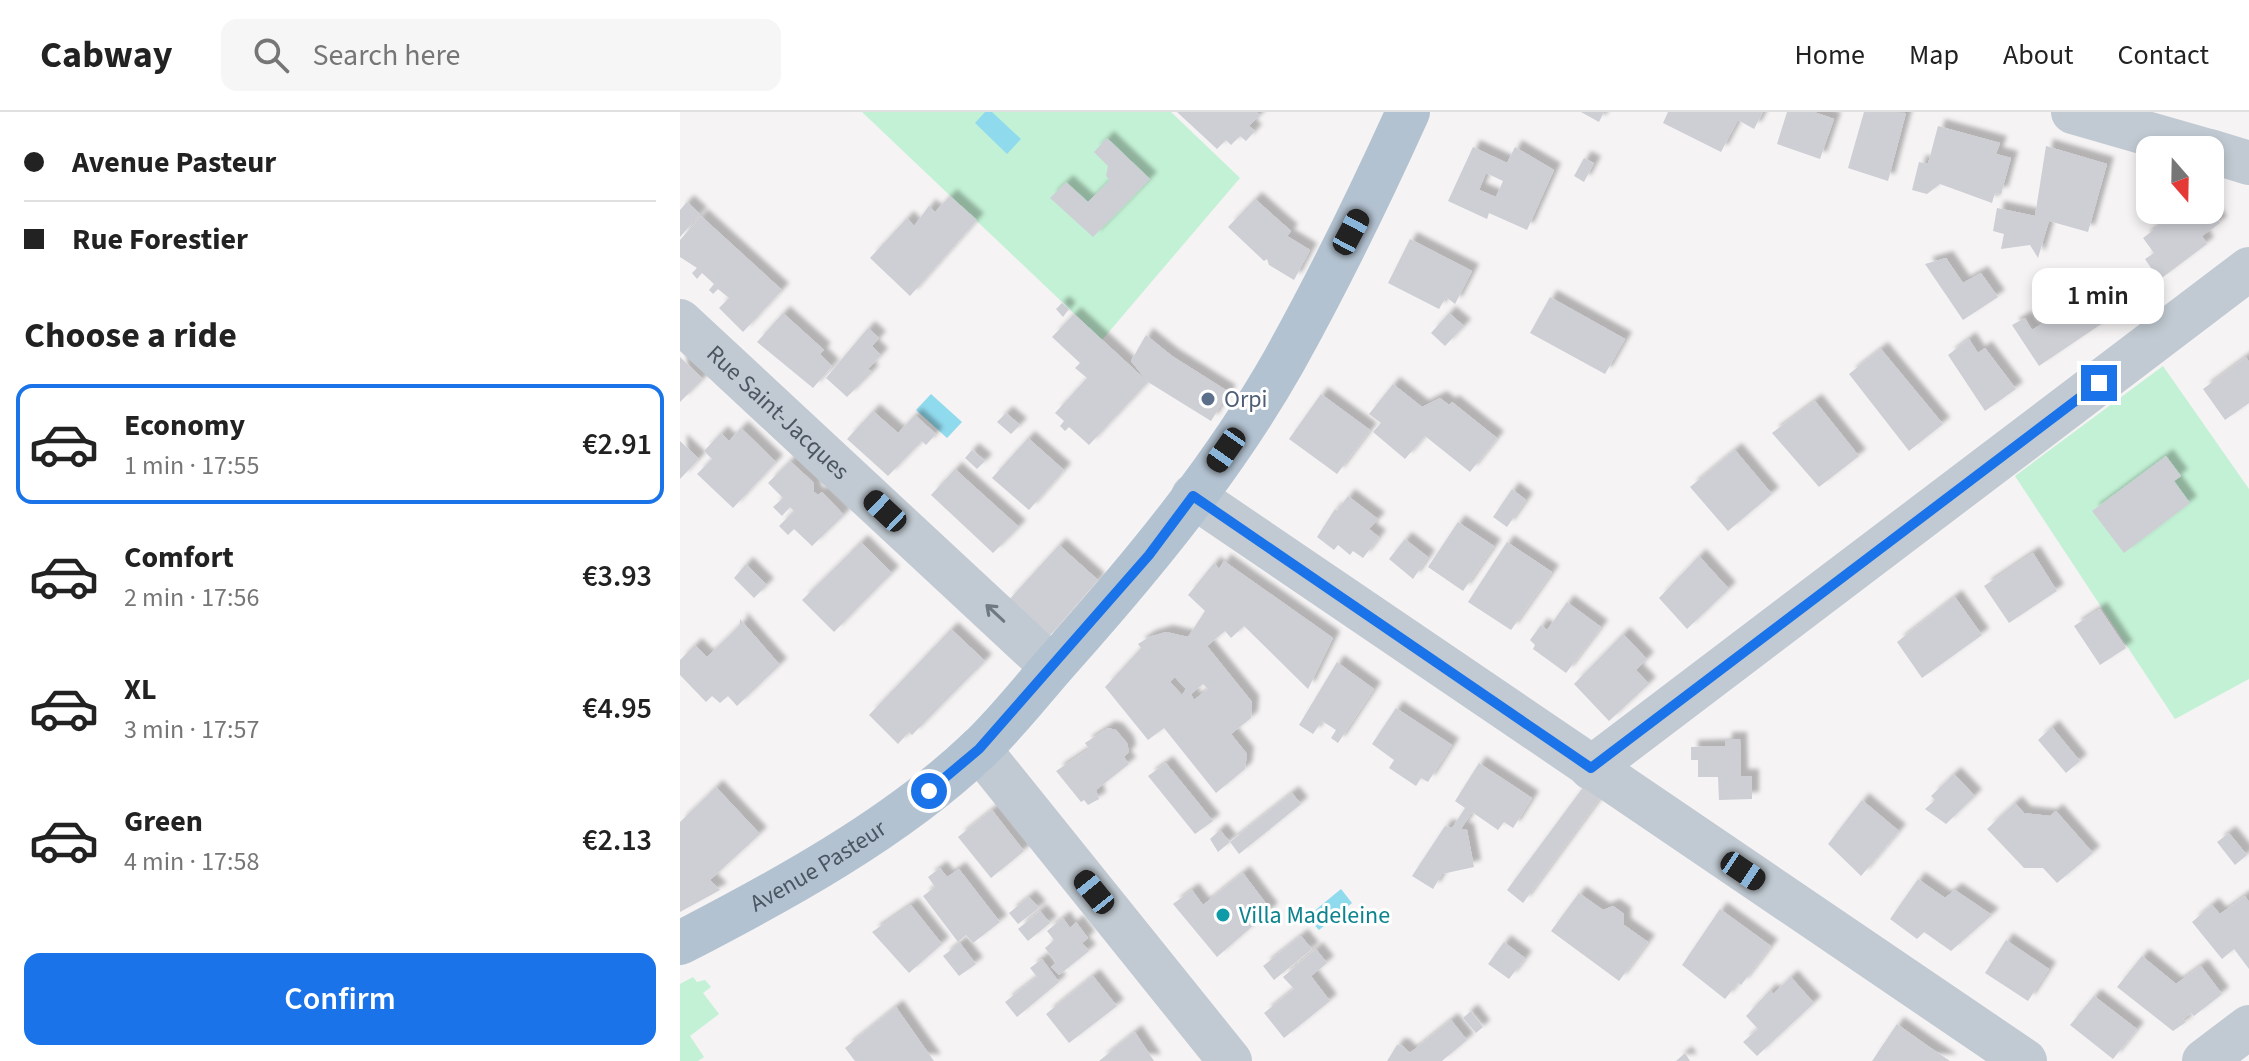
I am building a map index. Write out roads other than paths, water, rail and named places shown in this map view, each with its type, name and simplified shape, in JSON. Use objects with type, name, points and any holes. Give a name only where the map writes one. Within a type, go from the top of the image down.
[{"type":"main road","name":"Avenue Pasteur","points":[[680,943],[828,859],[889,820],[979,749],[1052,667],[1149,555],[1193,496],[1283,362],[1372,192],[1408,112]]},
{"type":"street","points":[[2073,112],[2155,136]]},
{"type":"street","points":[[2224,156],[2249,163]]},
{"type":"street","points":[[1591,768],[2249,269]]},
{"type":"street","name":"Rue Saint-Jacques","points":[[680,321],[1052,667]]},
{"type":"street","points":[[1193,496],[2025,1061]]},
{"type":"street","points":[[979,749],[1230,1061]]},
{"type":"street","points":[[2204,1061],[2249,1027]]},
{"type":"water","points":[[985,112],[992,112],[1021,139],[1007,154],[975,123]]},
{"type":"water","points":[[931,394],[962,422],[947,438],[916,410]]},
{"type":"water","points":[[1341,889],[1352,903],[1319,930],[1307,917]]},
{"type":"place","name":"Orpi","points":[[1208,399]]},
{"type":"place","name":"Villa Madeleine","points":[[1223,915]]}]
